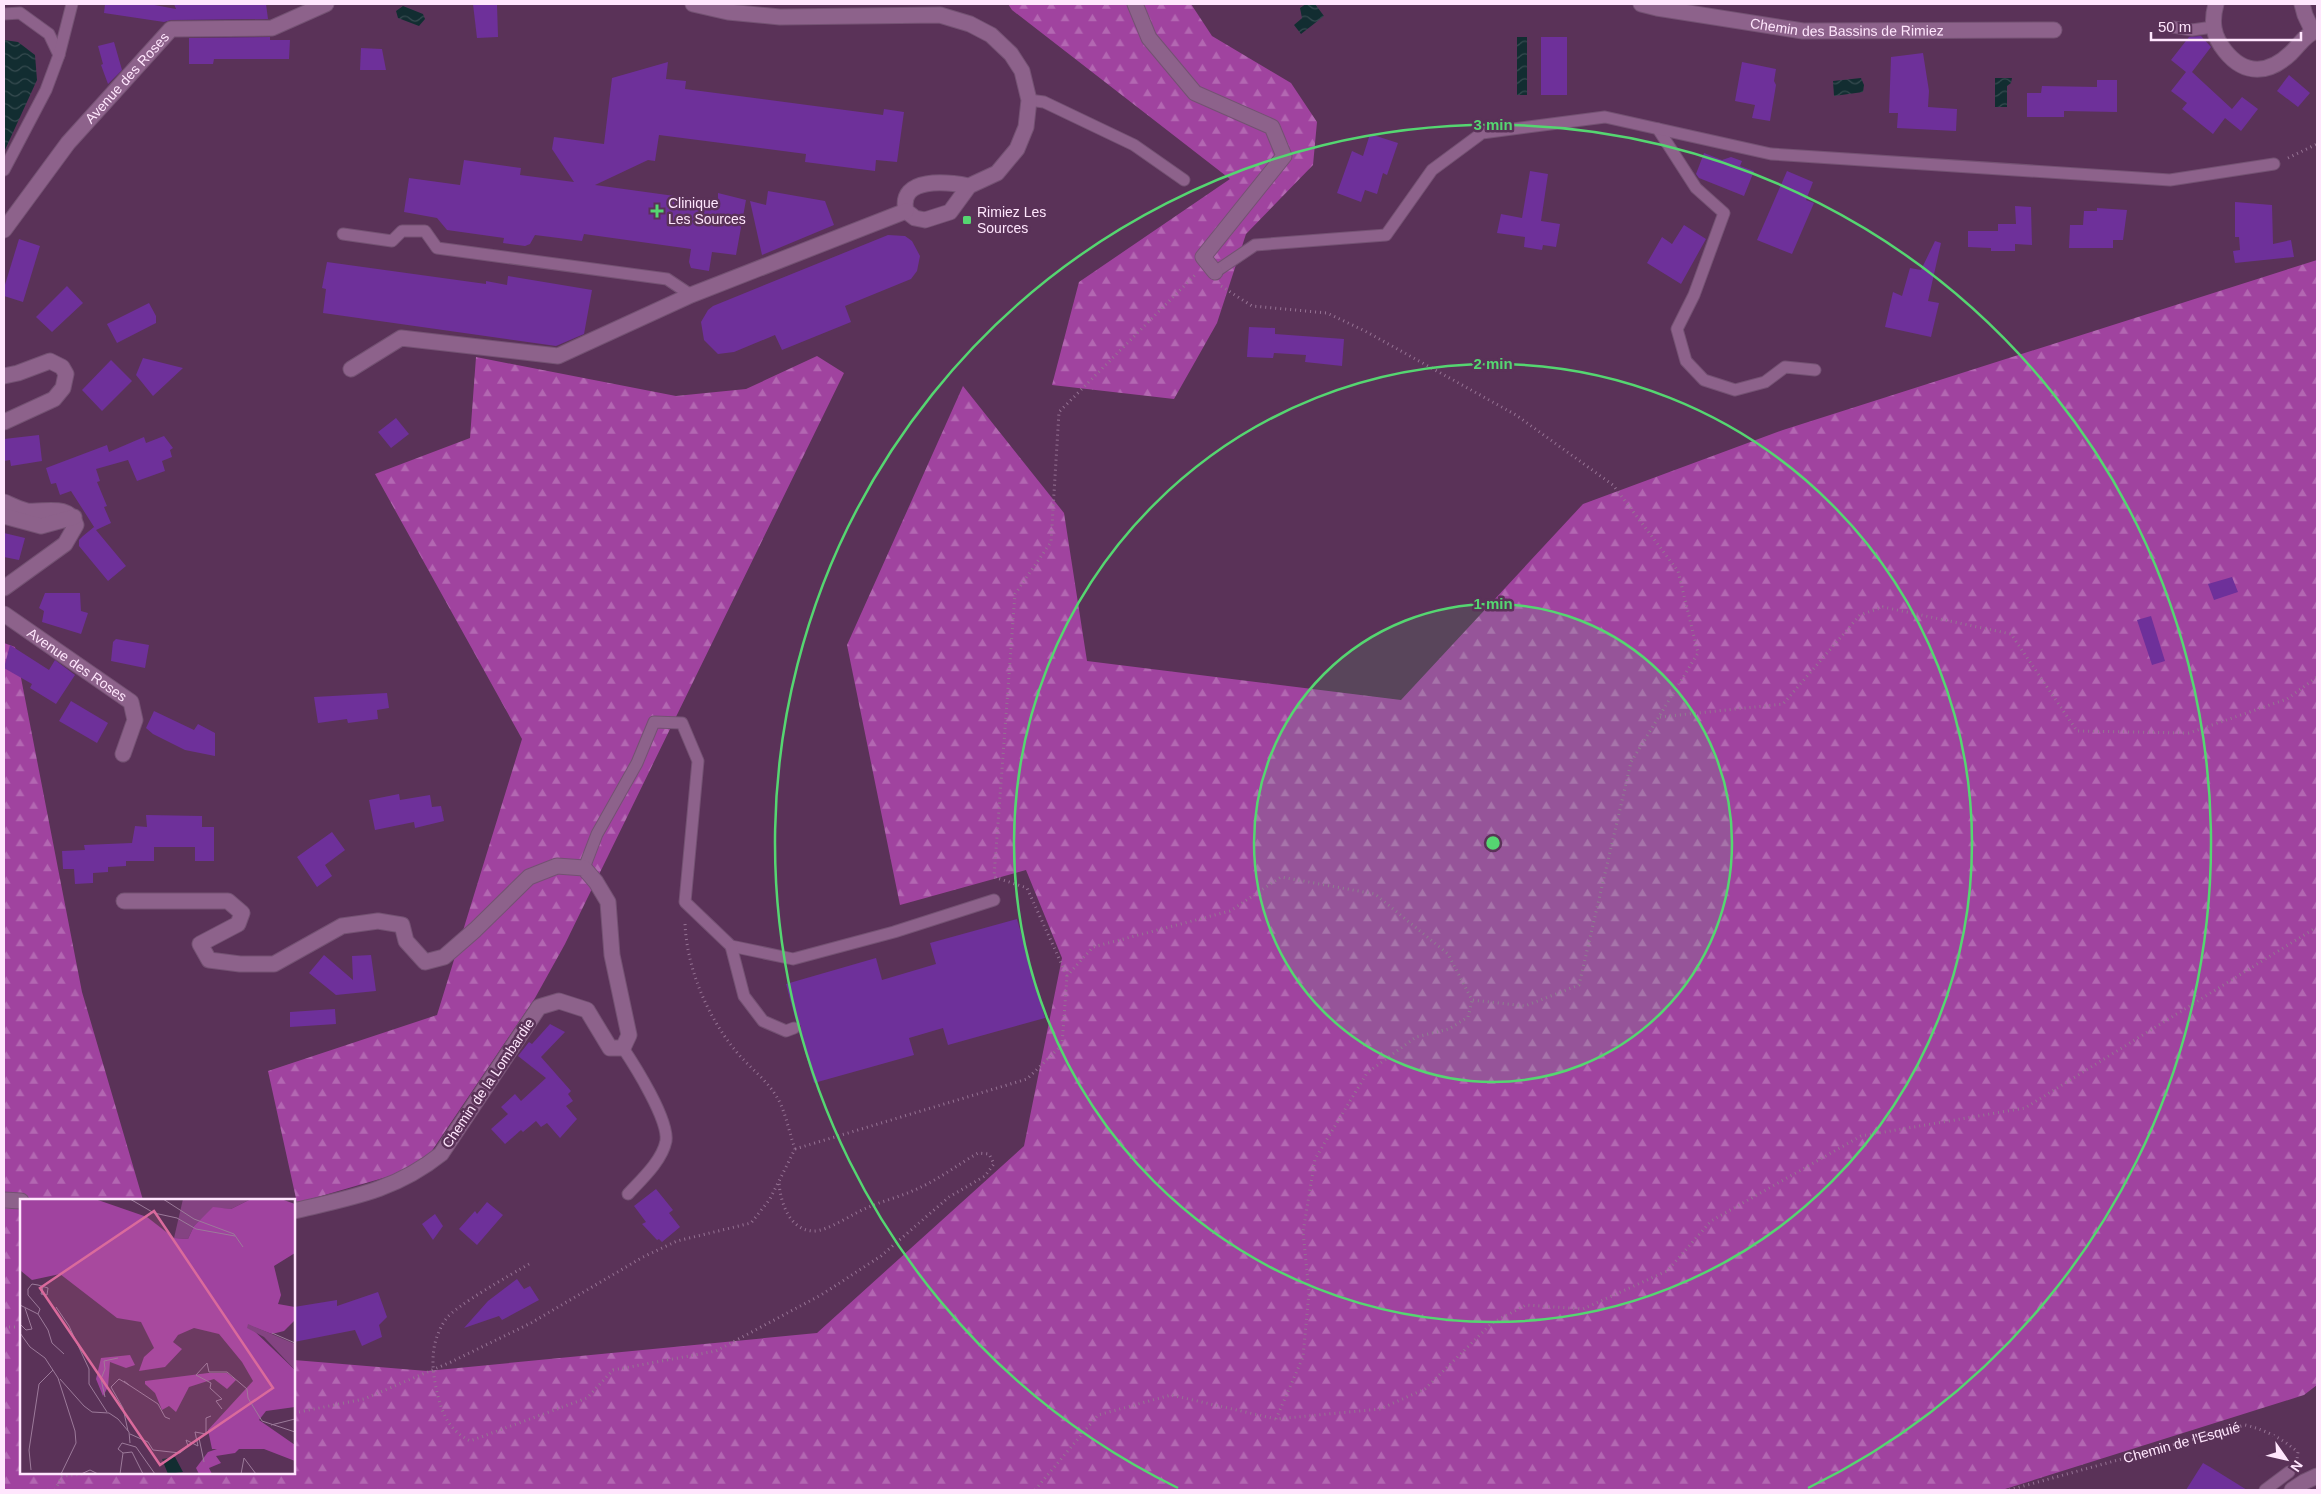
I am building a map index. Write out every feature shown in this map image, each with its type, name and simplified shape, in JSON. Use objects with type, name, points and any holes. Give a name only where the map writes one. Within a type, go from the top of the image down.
[{"type":"street","name":"Avenue des Roses","points":[[4,230],[68,143],[172,28],[272,28],[326,4]]},
{"type":"street","points":[[693,4],[728,12],[780,17],[940,15],[970,24],[991,34],[1011,54],[1022,71],[1029,100],[1026,126],[1016,149],[997,173],[969,186],[950,212],[925,220],[915,218],[906,212],[904,203],[911,189],[929,183],[969,186]]},
{"type":"street","points":[[1135,4],[1149,38],[1195,93],[1272,127],[1284,156],[1203,257],[1215,272]]},
{"type":"street","name":"Chemin des Bassins de Rimiez","points":[[1642,4],[1803,32],[2054,30]]},
{"type":"street","points":[[2216,4],[2213,27],[2221,46],[2235,62],[2245,68],[2255,69],[2266,69],[2276,64],[2315,31],[2304,15],[2302,4]]},
{"type":"street","points":[[351,369],[401,338],[558,356],[692,295],[906,212]]},
{"type":"street","points":[[4,376],[18,373],[50,360],[62,367],[66,374],[64,388],[54,398],[4,422]]},
{"type":"street","points":[[4,502],[26,511],[65,511],[74,517],[76,525],[65,544],[4,588]]},
{"type":"street","points":[[4,516],[41,526],[74,517]]},
{"type":"street","name":"Avenue des Roses","points":[[4,614],[132,702],[134,720],[123,754]]},
{"type":"street","points":[[124,901],[228,901],[242,913],[238,924],[200,944],[209,960],[240,964],[274,964],[342,926],[378,922],[402,925],[406,941],[425,962],[444,956],[475,930],[529,877],[557,866],[584,868],[596,882],[608,902],[612,955],[629,1035],[623,1048]]},
{"type":"street","name":"Chemin de la Lombardie","points":[[295,1211],[377,1191],[421,1170],[441,1154],[539,1007],[559,1001],[587,1010],[610,1048],[623,1048]]},
{"type":"street","points":[[4,1200],[20,1201]]},
{"type":"street","points":[[2292,1490],[2317,1476]]},
{"type":"lane","points":[[4,170],[46,90],[59,55],[72,4]]},
{"type":"lane","points":[[4,14],[20,13],[49,34],[59,55]]},
{"type":"lane","points":[[2173,26],[2192,30],[2213,27]]},
{"type":"lane","points":[[1029,100],[1044,102],[1134,145],[1184,180]]},
{"type":"lane","points":[[1215,272],[1255,245],[1386,235],[1432,170],[1482,133],[1604,117],[1771,154],[2170,180],[2274,164]]},
{"type":"lane","points":[[1658,129],[1696,188],[1724,213],[1694,295],[1677,330],[1686,361],[1704,380],[1735,390],[1765,382],[1785,367],[1815,370]]},
{"type":"lane","points":[[343,234],[392,241],[402,232],[425,231],[437,248],[667,279],[692,295]]},
{"type":"lane","points":[[584,868],[597,834],[637,763],[654,722],[682,723],[698,761],[685,902],[731,946],[744,996],[763,1021],[786,1031],[794,1028]]},
{"type":"lane","points":[[731,946],[793,959],[894,932],[994,900]]},
{"type":"lane","points":[[623,1048],[659,1111],[666,1141],[656,1162],[628,1194]]},
{"type":"lane","points":[[2265,1490],[2289,1472]]},
{"type":"path","points":[[2274,164],[2317,144]]},
{"type":"path","points":[[795,1149],[1027,1078],[1062,1045],[1067,976],[1027,888],[994,877],[1015,594],[1051,542],[1059,412],[1193,278],[1203,257]]},
{"type":"path","points":[[1215,272],[1222,288],[1252,306],[1327,313],[1365,331],[1516,415],[1613,485],[1678,571],[1698,653],[1631,762],[1579,985],[1525,1006],[1472,1000]]},
{"type":"path","points":[[1660,717],[1783,704],[1860,615],[1882,607],[2011,634],[2077,731],[2189,733],[2287,698],[2317,677]]},
{"type":"path","points":[[1067,976],[1093,947],[1230,911],[1281,877],[1375,894],[1448,954],[1472,1000],[1468,1017],[1449,1030],[1416,1037],[1367,1073],[1315,1159],[1303,1232],[1309,1292],[1303,1358],[1276,1419]]},
{"type":"path","points":[[295,1413],[364,1399],[432,1370],[531,1323],[643,1257],[677,1241],[751,1223],[780,1182],[795,1149],[781,1105],[768,1083],[736,1051],[720,1031],[704,997],[686,948],[685,902]]},
{"type":"path","points":[[1035,1490],[1098,1414],[1171,1395],[1276,1419],[1380,1409],[1425,1389],[1492,1323],[1526,1305],[1583,1309],[1667,1272],[1711,1221],[1861,1136],[2025,1108],[2317,926]]},
{"type":"path","points":[[529,1264],[446,1318],[432,1348],[432,1370],[442,1412],[457,1434],[470,1441],[587,1398],[613,1370],[716,1351],[821,1295],[881,1256],[949,1197],[985,1176],[994,1164],[989,1154],[978,1153],[919,1188],[868,1207],[836,1224],[813,1232],[798,1226],[786,1212],[780,1199],[780,1182]]},
{"type":"path","points":[[4,1327],[20,1327]]},
{"type":"path","name":"Chemin de l'Esquié","points":[[2009,1490],[2245,1426],[2261,1429],[2282,1438],[2298,1452],[2296,1462],[2289,1472]]},
{"type":"path","points":[[55,1490],[62,1476],[84,1474]]},
{"type":"green space","points":[[1008,4],[1191,4],[1212,36],[1291,83],[1317,122],[1313,165],[1246,234],[1217,323],[1174,399],[1052,385],[1079,282],[1230,179],[1012,10]]},
{"type":"green space","points":[[2317,260],[2317,1385],[2304,1395],[2002,1490],[4,1490],[4,643],[15,647],[82,992],[143,1199],[20,1199],[20,1474],[295,1474],[295,1360],[427,1371],[817,1333],[1024,1146],[1062,958],[1026,870],[900,905],[847,645],[963,386],[1064,513],[1087,661],[1401,700],[1583,504],[1783,430]]},
{"type":"green space","points":[[817,356],[844,373],[565,944],[535,998],[421,1167],[297,1203],[268,1071],[437,1015],[522,739],[375,474],[470,438],[476,357],[676,396],[746,389]]},
{"type":"water","points":[[1306,4],[1315,4],[1324,16],[1301,34],[1294,25],[1302,18],[1300,8]]},
{"type":"water","points":[[403,6],[423,14],[425,19],[419,26],[398,18],[396,11]]},
{"type":"water","points":[[1517,37],[1527,37],[1527,95],[1517,95]]},
{"type":"water","points":[[4,40],[18,42],[35,55],[37,80],[4,152]]},
{"type":"water","points":[[1861,78],[1864,85],[1863,92],[1834,96],[1833,81]]},
{"type":"water","points":[[1995,78],[2012,78],[2011,83],[2007,86],[2007,107],[1995,107]]},
{"type":"building","points":[[105,4],[149,4],[176,9],[174,4],[266,4],[268,19],[171,20],[164,22],[104,13]]},
{"type":"building","points":[[473,4],[497,5],[498,37],[477,38]]},
{"type":"building","points":[[2201,36],[2211,47],[2192,72],[2232,109],[2242,97],[2258,109],[2241,131],[2225,118],[2213,134],[2182,109],[2187,103],[2171,91],[2186,72],[2171,60],[2189,37]]},
{"type":"building","points":[[270,37],[270,40],[290,40],[289,59],[214,59],[213,64],[189,64],[189,38]]},
{"type":"building","points":[[1541,37],[1567,37],[1567,95],[1541,95]]},
{"type":"building","points":[[114,42],[122,70],[108,84],[101,65],[103,64],[98,46]]},
{"type":"building","points":[[361,48],[382,49],[386,70],[360,70]]},
{"type":"building","points":[[1923,53],[1929,91],[1928,107],[1957,109],[1956,131],[1897,128],[1898,113],[1889,113],[1891,57]]},
{"type":"building","points":[[668,62],[666,79],[686,81],[685,89],[883,115],[884,109],[904,112],[897,162],[876,160],[875,171],[805,162],[806,154],[659,135],[655,161],[648,160],[595,185],[718,202],[718,193],[746,200],[736,255],[712,252],[709,271],[691,268],[689,262],[691,249],[584,234],[582,241],[535,235],[530,244],[525,246],[503,243],[504,238],[447,230],[437,218],[404,212],[409,178],[460,185],[464,160],[521,168],[520,175],[574,182],[552,149],[554,137],[604,144],[612,78]]},
{"type":"building","points":[[1742,62],[1776,69],[1774,81],[1776,85],[1770,121],[1752,118],[1755,105],[1735,101]]},
{"type":"building","points":[[2289,75],[2310,93],[2298,107],[2277,91]]},
{"type":"building","points":[[2097,80],[2117,80],[2117,112],[2064,111],[2064,117],[2027,117],[2027,93],[2041,93],[2042,86],[2097,87]]},
{"type":"building","points":[[1370,134],[1398,143],[1387,175],[1383,173],[1377,194],[1365,190],[1361,202],[1337,193],[1352,151],[1363,156]]},
{"type":"building","points":[[1704,153],[1722,160],[1731,157],[1742,161],[1740,166],[1754,171],[1744,196],[1699,178],[1696,174]]},
{"type":"building","points":[[1530,171],[1548,174],[1541,221],[1560,224],[1556,247],[1543,245],[1542,250],[1524,247],[1525,237],[1497,233],[1501,214],[1522,218]]},
{"type":"building","points":[[1787,171],[1813,182],[1806,200],[1814,203],[1792,254],[1757,240]]},
{"type":"building","points":[[768,191],[825,201],[834,225],[762,255],[750,201],[766,205]]},
{"type":"building","points":[[2235,202],[2272,205],[2273,244],[2291,240],[2294,257],[2235,263],[2233,251],[2240,250],[2239,237],[2235,237]]},
{"type":"building","points":[[2015,206],[2031,207],[2032,245],[2015,244],[2015,251],[1991,251],[1991,248],[1968,247],[1968,231],[1998,231],[1998,224],[2016,224]]},
{"type":"building","points":[[2097,208],[2127,210],[2123,240],[2113,240],[2113,248],[2069,248],[2070,225],[2083,225],[2084,211],[2097,211]]},
{"type":"building","points":[[1684,225],[1706,239],[1681,284],[1647,263],[1662,237],[1672,244]]},
{"type":"building","points":[[888,235],[905,236],[912,241],[920,256],[917,271],[911,279],[845,306],[851,322],[782,350],[775,335],[734,352],[718,354],[704,340],[701,322],[708,310],[713,306]]},
{"type":"building","points":[[19,239],[40,246],[23,302],[4,296],[4,288]]},
{"type":"building","points":[[1935,241],[1941,243],[1928,301],[1939,303],[1931,337],[1885,327],[1893,292],[1902,296],[1910,268],[1921,270]]},
{"type":"building","points":[[327,262],[486,284],[486,281],[507,285],[508,276],[592,290],[584,334],[556,346],[323,313],[326,289],[322,288]]},
{"type":"building","points":[[67,286],[83,303],[52,332],[36,317]]},
{"type":"building","points":[[149,303],[156,316],[156,323],[117,343],[107,324]]},
{"type":"building","points":[[1249,327],[1275,328],[1275,334],[1344,339],[1342,366],[1305,362],[1306,355],[1274,353],[1273,358],[1247,357]]},
{"type":"building","points":[[143,358],[183,368],[153,396],[136,375]]},
{"type":"building","points":[[111,360],[132,381],[102,411],[82,390]]},
{"type":"building","points":[[396,418],[409,434],[391,448],[378,432]]},
{"type":"building","points":[[39,435],[42,461],[11,466],[10,460],[4,461],[4,439]]},
{"type":"building","points":[[164,436],[173,448],[170,450],[172,457],[162,461],[165,471],[137,481],[128,460],[96,469],[100,481],[97,482],[107,506],[104,507],[111,523],[96,530],[71,491],[60,495],[56,483],[51,484],[46,468],[107,445],[109,452],[144,437],[146,443]]},
{"type":"building","points":[[94,527],[126,566],[108,581],[79,546],[79,540]]},
{"type":"building","points":[[4,533],[25,538],[19,560],[4,557]]},
{"type":"building","points":[[2232,577],[2238,592],[2214,600],[2208,584]]},
{"type":"building","points":[[45,593],[80,593],[81,611],[88,613],[81,634],[42,622],[44,611],[39,608]]},
{"type":"building","points":[[2151,616],[2165,661],[2152,665],[2137,620]]},
{"type":"building","points":[[116,639],[149,645],[145,668],[111,661],[113,642]]},
{"type":"building","points":[[10,645],[49,670],[55,660],[75,675],[56,704],[30,688],[32,684],[4,668]]},
{"type":"building","points":[[387,693],[389,708],[377,710],[378,719],[348,723],[347,719],[318,723],[314,697]]},
{"type":"building","points":[[71,701],[108,723],[97,743],[59,721]]},
{"type":"building","points":[[154,711],[194,730],[198,724],[215,733],[215,756],[185,750],[153,734],[146,728]]},
{"type":"building","points":[[399,794],[400,800],[430,795],[432,807],[441,806],[444,821],[415,828],[414,822],[375,830],[369,800]]},
{"type":"building","points":[[146,815],[202,816],[202,827],[214,827],[214,861],[195,861],[195,847],[154,847],[154,861],[126,861],[126,866],[108,867],[108,872],[93,873],[93,883],[75,884],[74,869],[63,869],[62,851],[85,850],[84,845],[132,843],[135,826],[147,827]]},
{"type":"building","points":[[332,832],[345,850],[325,865],[332,876],[317,887],[297,857]]},
{"type":"building","points":[[1017,919],[1045,1018],[948,1045],[943,1028],[909,1038],[914,1055],[814,1083],[800,1033],[801,1026],[796,1021],[786,984],[876,958],[882,980],[936,964],[930,943]]},
{"type":"building","points":[[324,955],[353,980],[352,956],[371,955],[376,991],[336,995],[309,973]]},
{"type":"building","points":[[335,1009],[336,1024],[290,1027],[290,1012]]},
{"type":"building","points":[[550,1024],[565,1032],[541,1057],[571,1091],[568,1094],[573,1101],[566,1106],[577,1119],[560,1138],[547,1123],[541,1127],[536,1121],[523,1132],[521,1130],[505,1144],[491,1129],[508,1114],[501,1107],[515,1094],[521,1101],[546,1078],[518,1056],[529,1042],[532,1044]]},
{"type":"building","points":[[656,1189],[673,1210],[669,1213],[680,1227],[662,1242],[659,1239],[657,1240],[642,1224],[646,1222],[634,1206]]},
{"type":"building","points":[[487,1202],[503,1215],[477,1245],[459,1229],[475,1211],[477,1214]]},
{"type":"building","points":[[435,1214],[443,1226],[433,1240],[422,1224]]},
{"type":"building","points":[[517,1279],[524,1289],[530,1286],[539,1300],[502,1320],[499,1316],[464,1328],[488,1301]]},
{"type":"building","points":[[378,1292],[387,1317],[379,1325],[382,1337],[362,1346],[355,1330],[295,1342],[295,1307],[337,1300],[337,1306]]},
{"type":"building","points":[[2203,1463],[2210,1467],[2247,1490],[2186,1490]]},
{"type":"place","name":"Clinique Les Sources","points":[[657,211]]},
{"type":"place","name":"Rimiez Les Sources","points":[[967,220]]}]
